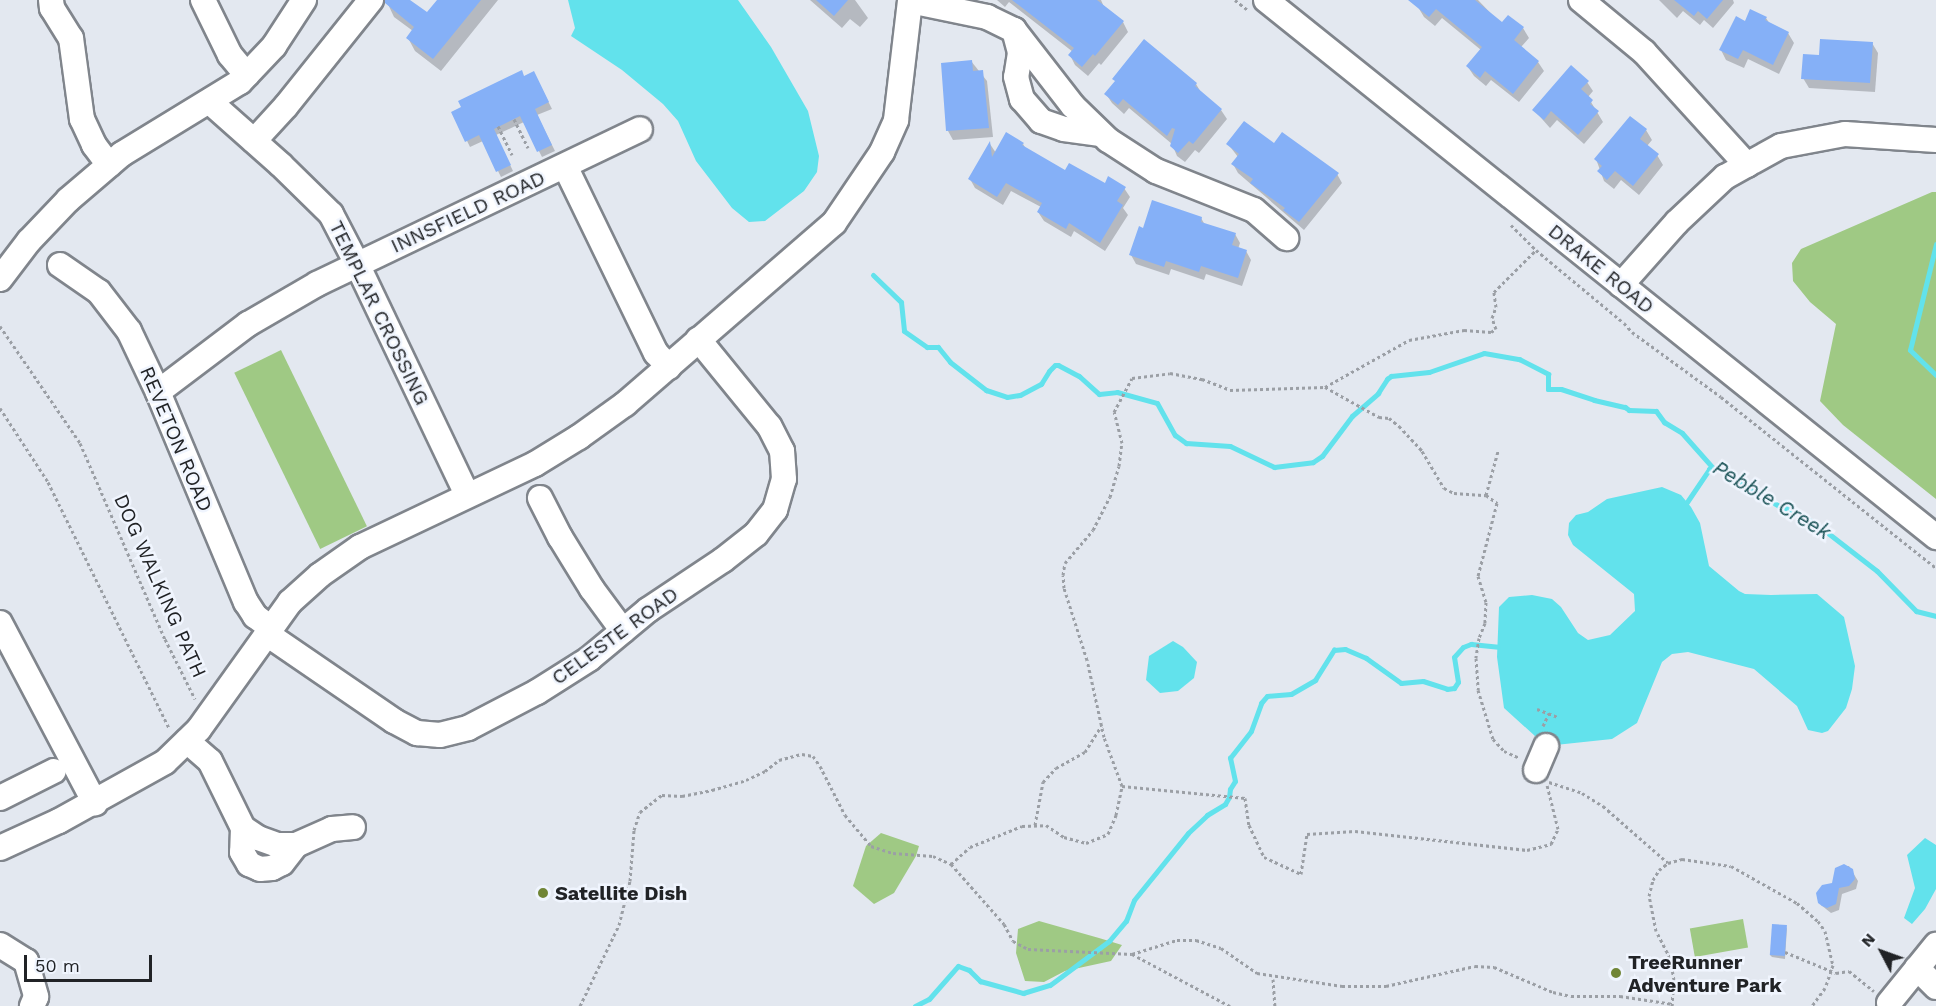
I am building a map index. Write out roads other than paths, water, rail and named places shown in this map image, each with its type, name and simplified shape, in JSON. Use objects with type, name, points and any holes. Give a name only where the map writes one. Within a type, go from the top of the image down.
[{"type":"street","points":[[51,0],[52,8],[71,38],[82,119],[94,145],[109,165]]},
{"type":"street","points":[[203,0],[231,55],[247,75]]},
{"type":"street","points":[[0,279],[29,241],[68,200],[109,165],[149,137],[210,102],[247,75],[274,46],[304,0]]},
{"type":"street","points":[[254,141],[286,106],[371,0]]},
{"type":"street","points":[[1581,0],[1644,52],[1747,165]]},
{"type":"street","points":[[0,848],[95,803],[165,762],[181,732],[205,722],[290,602],[321,575],[360,547],[535,464],[579,437],[625,404],[834,223],[864,182],[882,152],[896,120],[910,1],[987,17],[1014,30],[1073,106],[1101,134],[1156,171],[1254,210],[1286,238]]},
{"type":"street","name":"DRAKE ROAD","points":[[1260,7],[1621,285],[1936,537]]},
{"type":"street","points":[[1014,30],[1020,53],[1016,77],[1022,99],[1041,121],[1064,129],[1101,134]]},
{"type":"street","name":"TEMPLAR CROSSING","points":[[210,102],[331,214],[467,495]]},
{"type":"street","name":"INNSFIELD ROAD","points":[[158,392],[248,324],[317,284],[640,129]]},
{"type":"street","points":[[1621,285],[1677,222],[1725,177],[1781,146],[1845,134],[1936,140]]},
{"type":"street","points":[[565,166],[656,353],[669,367]]},
{"type":"street","name":"REVETON ROAD","points":[[60,265],[99,292],[129,331],[158,392],[246,602],[269,631]]},
{"type":"street","name":"CELESTE ROAD","points":[[269,631],[394,721],[417,733],[440,735],[468,728],[537,692],[589,659],[648,610],[723,560],[756,534],[775,510],[784,479],[782,452],[769,426],[698,339]]},
{"type":"street","points":[[540,498],[560,537],[592,589],[623,631]]},
{"type":"street","points":[[0,623],[95,803]]},
{"type":"street","points":[[181,732],[210,761],[243,828],[258,838],[277,845],[296,845],[332,829],[353,826]]},
{"type":"street","points":[[1532,765],[1546,746]]},
{"type":"street","points":[[0,798],[54,771]]},
{"type":"street","points":[[0,945],[26,961],[36,997],[32,1006]]},
{"type":"street","points":[[1889,1003],[1936,945]]},
{"type":"street","points":[[1917,968],[1936,987]]},
{"type":"water","points":[[568,0],[738,0],[771,47],[808,111],[819,156],[817,172],[804,191],[765,221],[749,222],[732,208],[696,161],[678,121],[663,104],[622,70],[571,36],[575,28]]},
{"type":"water","points":[[1662,487],[1681,495],[1691,507],[1700,523],[1709,566],[1739,591],[1745,594],[1771,595],[1817,594],[1844,617],[1855,666],[1852,689],[1846,708],[1828,731],[1822,733],[1808,730],[1797,706],[1754,669],[1688,652],[1672,654],[1662,662],[1637,723],[1612,739],[1546,746],[1504,708],[1497,657],[1499,607],[1509,597],[1532,595],[1552,599],[1561,607],[1578,633],[1588,640],[1610,635],[1635,611],[1634,594],[1573,545],[1568,535],[1569,523],[1576,515],[1588,512],[1607,499]]},
{"type":"water","points":[[1173,641],[1183,647],[1197,662],[1194,678],[1178,691],[1160,693],[1146,680],[1149,656]]},
{"type":"water","points":[[1925,838],[1936,845],[1936,889],[1925,909],[1912,924],[1904,918],[1915,888],[1907,855]]},
{"type":"waterway","points":[[1936,244],[1910,350],[1936,375]]},
{"type":"waterway","name":"Pebble Creek","points":[[873,275],[901,302],[904,331],[927,347],[938,347],[950,362],[986,390],[1007,397],[1020,395],[1041,384],[1049,371],[1058,365],[1079,376],[1099,394],[1117,392],[1157,403],[1175,435],[1186,443],[1230,446],[1274,467],[1313,462],[1322,456],[1352,416],[1378,393],[1391,376],[1429,372],[1484,353],[1519,359],[1548,374],[1548,389],[1561,389],[1629,410],[1656,411],[1664,422],[1682,433],[1713,468],[1723,469],[1748,488],[1779,506],[1797,512],[1877,571],[1916,611],[1936,616]]},
{"type":"waterway","points":[[1687,502],[1709,469],[1713,468]]},
{"type":"waterway","points":[[915,1006],[929,999],[958,966],[969,970],[980,981],[1023,993],[1050,985],[1109,941],[1126,921],[1134,900],[1188,833],[1207,815],[1225,804],[1235,781],[1230,758],[1251,731],[1261,703],[1267,696],[1291,694],[1315,680],[1334,650],[1345,649],[1366,658],[1401,683],[1423,681],[1447,689],[1454,688],[1458,682],[1454,657],[1463,647],[1471,644],[1498,647]]},
{"type":"place","name":"Satellite Dish","points":[[543,893]]},
{"type":"place","name":"TreeRunner Adventure Park","points":[[1616,973]]}]
